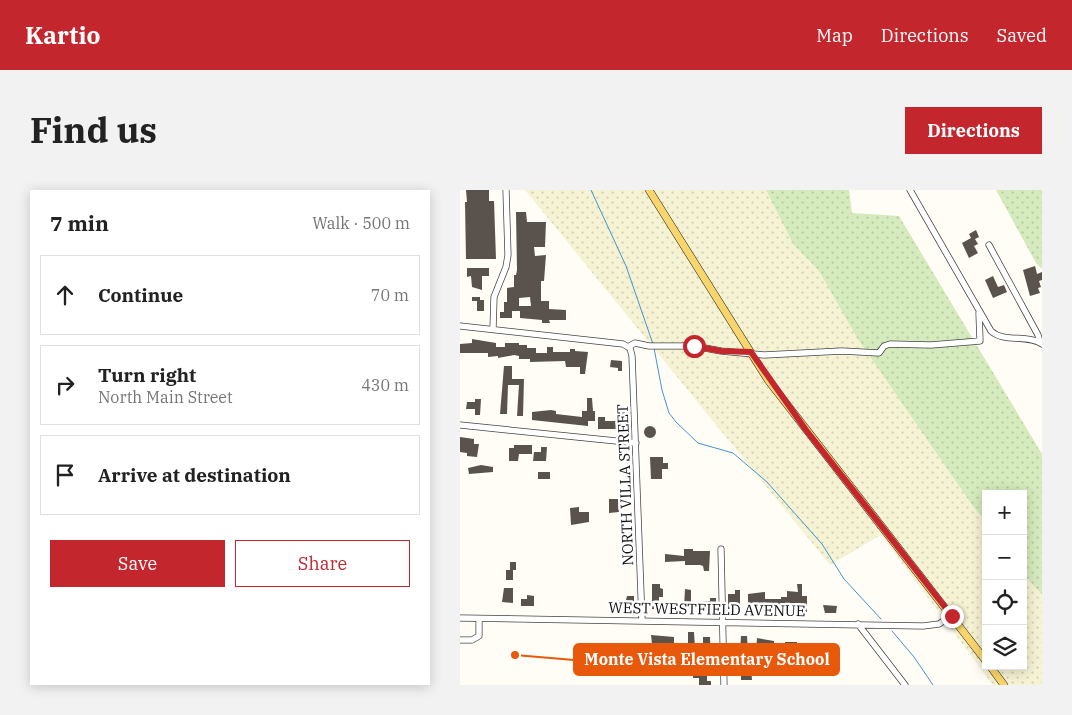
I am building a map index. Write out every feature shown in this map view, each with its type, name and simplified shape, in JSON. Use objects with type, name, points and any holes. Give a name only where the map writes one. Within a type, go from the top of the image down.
[{"type":"main road","points":[[649,190],[751,352],[806,430],[982,656]]},
{"type":"main road","points":[[993,670],[1004,685]]},
{"type":"street","points":[[493,330],[494,297],[506,268],[508,255],[506,190]]},
{"type":"street","points":[[910,190],[979,313],[995,335],[1041,343]]},
{"type":"street","points":[[989,245],[1041,343]]},
{"type":"street","points":[[460,326],[623,344],[629,348],[635,343],[649,346],[694,346],[721,351],[751,352],[764,355],[842,351],[879,352],[884,346],[890,344],[931,345],[980,341],[979,313]]},
{"type":"street","name":"NORTH VILLA STREET","points":[[629,348],[632,356],[642,620]]},
{"type":"street","points":[[460,425],[636,443]]},
{"type":"street","points":[[721,549],[724,685]]},
{"type":"street","name":"WEST WESTFIELD AVENUE","points":[[460,618],[936,625],[952,616]]},
{"type":"street","points":[[460,640],[472,640],[479,636],[479,619]]},
{"type":"street","points":[[858,624],[905,685]]},
{"type":"shaded area","points":[[525,190],[648,190],[735,322],[654,190],[766,190],[793,244],[819,271],[857,338],[982,517],[982,670],[1027,670],[1027,578],[1042,595],[1042,685],[993,685],[881,535],[830,565]]},
{"type":"green space","points":[[766,190],[849,190],[852,213],[899,216],[1042,454],[1042,595],[1027,578],[1027,490],[982,490],[982,517],[857,338],[819,271],[793,244]]},
{"type":"green space","points":[[996,190],[1042,190],[1042,269],[1036,263]]},
{"type":"building","points":[[466,190],[489,190],[489,201],[494,201],[496,259],[466,259]]},
{"type":"building","points":[[516,212],[526,212],[527,222],[546,222],[545,247],[534,247],[535,256],[546,255],[544,281],[541,281],[541,301],[549,301],[549,309],[566,310],[566,320],[549,320],[550,323],[542,323],[542,320],[520,318],[520,311],[512,311],[512,318],[500,318],[500,312],[504,312],[504,302],[507,302],[507,288],[514,287],[514,275],[516,275]],"holes":[[[530,297],[531,306],[519,306],[519,298]]]},
{"type":"building","points":[[976,230],[979,237],[975,239],[978,244],[974,246],[978,253],[969,258],[962,243],[971,238],[969,234]]},
{"type":"building","points":[[1035,266],[1037,274],[1042,272],[1042,280],[1039,281],[1041,287],[1038,288],[1040,293],[1030,296],[1023,270]]},
{"type":"building","points":[[467,268],[489,268],[489,276],[482,276],[482,290],[472,287],[471,276],[467,277]]},
{"type":"building","points":[[993,276],[998,287],[1004,285],[1007,292],[993,298],[985,280]]},
{"type":"building","points":[[472,297],[480,297],[480,300],[484,300],[484,311],[477,311],[477,301],[472,301]]},
{"type":"building","points":[[472,339],[496,343],[496,347],[505,347],[505,343],[519,343],[519,345],[527,345],[527,348],[536,348],[536,353],[547,353],[547,347],[553,347],[553,352],[570,352],[570,349],[575,349],[575,351],[588,352],[585,374],[580,374],[580,367],[566,367],[565,361],[530,362],[530,359],[519,359],[519,356],[514,355],[498,358],[498,356],[488,357],[488,353],[460,353],[460,344],[472,343]]},
{"type":"building","points":[[611,360],[622,361],[622,371],[618,371],[618,368],[610,367]]},
{"type":"building","points":[[504,366],[512,366],[512,379],[524,379],[523,416],[517,416],[519,385],[508,385],[507,414],[500,414]]},
{"type":"building","points":[[587,398],[592,398],[593,411],[595,411],[595,421],[588,421],[588,426],[532,420],[532,412],[551,410],[556,411],[556,414],[582,417],[582,411],[587,411]]},
{"type":"building","points":[[475,399],[481,399],[480,415],[475,415],[475,409],[466,409],[467,402],[475,402]]},
{"type":"building","points":[[618,407],[625,407],[625,429],[598,429],[598,417],[605,417],[605,421],[616,421]]},
{"type":"building","points":[[650,426],[656,432],[650,438],[644,432]]},
{"type":"building","points":[[460,437],[474,439],[474,444],[479,444],[477,457],[467,456],[467,453],[460,452]]},
{"type":"building","points":[[514,445],[532,445],[532,454],[519,454],[518,461],[509,461],[509,448],[514,448]]},
{"type":"building","points":[[541,447],[547,447],[546,461],[533,461],[534,452],[541,452]]},
{"type":"building","points":[[650,457],[663,457],[663,463],[668,463],[668,469],[662,469],[662,479],[651,479]]},
{"type":"building","points":[[481,465],[493,467],[493,472],[469,474],[468,468]]},
{"type":"building","points":[[538,472],[550,472],[550,479],[538,479]]},
{"type":"building","points":[[609,499],[618,499],[619,512],[609,513]]},
{"type":"building","points":[[579,507],[579,512],[589,512],[589,522],[571,525],[570,508]]},
{"type":"building","points":[[684,549],[710,551],[709,571],[704,571],[703,566],[700,565],[685,565],[685,561],[665,562],[665,554],[684,556]]},
{"type":"building","points":[[510,562],[516,562],[516,570],[513,570],[513,580],[506,580],[506,570],[510,570]]},
{"type":"building","points":[[652,584],[660,584],[660,588],[663,589],[663,597],[659,597],[659,609],[652,609]]},
{"type":"building","points":[[797,584],[802,584],[802,596],[807,596],[807,612],[801,612],[801,605],[792,606],[792,608],[755,606],[755,610],[748,610],[748,594],[765,592],[765,599],[781,599],[781,597],[787,597],[787,591],[798,592]]},
{"type":"building","points":[[504,588],[513,588],[513,603],[502,602]]},
{"type":"building","points":[[685,589],[691,590],[691,607],[684,607]]},
{"type":"building","points":[[735,590],[740,590],[740,606],[736,606],[736,609],[728,609],[728,594],[735,594]]},
{"type":"building","points":[[527,595],[534,596],[534,606],[521,606],[521,599],[527,599]]},
{"type":"building","points":[[627,596],[634,596],[634,607],[618,606],[618,600],[626,600]]},
{"type":"building","points":[[710,598],[716,598],[716,607],[701,607],[701,602],[710,601]]},
{"type":"building","points":[[823,605],[837,606],[836,613],[825,613]]},
{"type":"building","points":[[688,632],[694,632],[695,648],[688,648]]},
{"type":"building","points":[[651,635],[674,637],[674,650],[660,648],[660,644],[652,644]]},
{"type":"building","points":[[741,636],[747,636],[748,652],[751,652],[751,657],[735,658],[735,652],[740,652]]},
{"type":"building","points":[[703,637],[710,637],[711,669],[707,669],[707,681],[711,681],[711,685],[699,685],[699,678],[693,678],[693,674],[697,674],[697,663],[703,662]]},
{"type":"building","points":[[757,638],[774,641],[774,652],[756,651]]},
{"type":"building","points":[[785,642],[797,642],[797,658],[806,658],[806,664],[788,662],[788,657],[785,657]]},
{"type":"building","points":[[737,667],[751,667],[752,680],[741,680],[741,673],[737,673]]},
{"type":"waterway","points":[[591,190],[626,266],[653,344]]},
{"type":"waterway","points":[[654,348],[662,390],[669,413],[676,422],[698,443],[733,453],[767,482],[822,544],[844,579],[881,619]]},
{"type":"waterway","points":[[892,631],[914,657],[933,685]]},
{"type":"place","name":"Monte Vista Elementary School","points":[[515,655]]},
{"type":"route","points":[[694,346],[721,351],[751,352],[768,380],[806,430],[952,616]]}]
